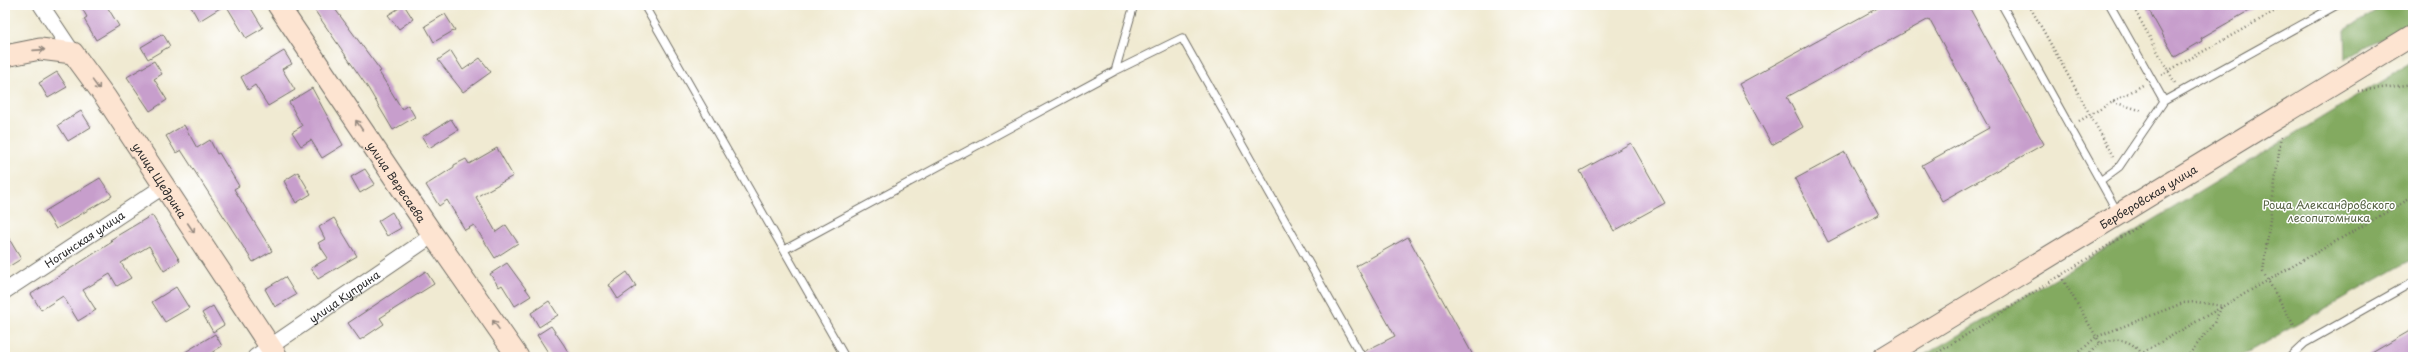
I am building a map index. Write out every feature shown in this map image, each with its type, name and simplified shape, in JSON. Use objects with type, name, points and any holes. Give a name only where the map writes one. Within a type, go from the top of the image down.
[{"type":"main road","name":"улица Вересаева","points":[[278,5],[433,235],[518,357]]},
{"type":"main road","name":"Берберовская улица","points":[[1884,357],[2413,35]]},
{"type":"main road","points":[[5,56],[40,49],[73,53]]},
{"type":"main road","name":"улица Щедрина","points":[[73,53],[164,186],[268,354]]},
{"type":"street","name":"улица Щедрина","points":[[41,5],[73,53]]},
{"type":"street","name":"Ногинская улица","points":[[5,291],[164,186]]},
{"type":"street","name":"улица Куприна","points":[[268,354],[433,235]]},
{"type":"lane","points":[[644,5],[845,357]]},
{"type":"lane","points":[[1115,71],[1134,5]]},
{"type":"lane","points":[[2002,5],[2119,215]]},
{"type":"lane","points":[[2110,5],[2164,101]]},
{"type":"lane","points":[[2100,181],[2119,167],[2164,101],[2337,5]]},
{"type":"lane","points":[[784,250],[1115,71],[1182,38],[1362,357]]},
{"type":"lane","points":[[2290,357],[2305,343],[2413,282]]},
{"type":"path","points":[[2029,5],[2119,167]]},
{"type":"path","points":[[2132,5],[2180,92]]},
{"type":"path","points":[[2070,126],[2286,5]]},
{"type":"path","points":[[2354,92],[2413,84]]},
{"type":"path","points":[[2113,102],[2155,114]]},
{"type":"path","points":[[2281,136],[2263,272],[2295,327]]},
{"type":"path","points":[[2088,357],[2100,343],[2119,339],[2131,344],[2141,355],[2267,280],[2413,198]]},
{"type":"path","points":[[2061,276],[2100,343]]},
{"type":"path","points":[[2074,357],[2096,337],[2183,303],[2197,302],[2222,306]]},
{"type":"path","points":[[2187,357],[2214,323],[2222,306]]},
{"type":"green space","points":[[2387,5],[2413,5],[2413,21],[2346,59],[2345,30]]},
{"type":"green space","name":"Роща Александровского лесопитомника","points":[[2413,62],[2413,259],[2239,357],[1921,357],[2104,250]]},
{"type":"building","points":[[80,5],[106,5],[119,26],[96,40],[84,19],[87,17]]},
{"type":"building","points":[[190,5],[225,5],[199,21]]},
{"type":"building","points":[[226,5],[249,5],[263,28],[246,38]]},
{"type":"building","points":[[311,5],[332,5],[381,71],[379,72],[402,109],[408,105],[415,117],[393,130],[368,88]]},
{"type":"building","points":[[404,5],[413,19],[399,29],[388,15]]},
{"type":"building","points":[[1883,5],[1968,5],[2044,144],[1942,201],[1922,165],[1989,128],[1929,19],[1787,97],[1803,127],[1772,145],[1739,84]]},
{"type":"building","points":[[2146,5],[2259,5],[2201,38],[2202,41],[2175,57]]},
{"type":"building","points":[[445,14],[455,30],[434,42],[425,26]]},
{"type":"building","points":[[163,34],[170,46],[148,59],[141,47]]},
{"type":"building","points":[[284,51],[292,64],[282,69],[295,90],[268,106],[255,85],[248,90],[241,77]]},
{"type":"building","points":[[451,51],[463,70],[480,58],[491,72],[463,92],[438,60]]},
{"type":"building","points":[[154,61],[162,74],[154,79],[167,100],[150,111],[127,77]]},
{"type":"building","points":[[57,72],[67,87],[48,98],[39,83]]},
{"type":"building","points":[[312,88],[343,145],[322,158],[311,140],[301,146],[292,132],[302,126],[289,102]]},
{"type":"building","points":[[81,111],[91,127],[68,141],[58,125]]},
{"type":"building","points":[[451,119],[458,130],[429,148],[422,137]]},
{"type":"building","points":[[184,125],[197,148],[210,140],[217,154],[219,153],[239,186],[234,189],[272,251],[253,262],[181,150],[176,153],[166,136]]},
{"type":"building","points":[[1631,143],[1665,203],[1614,231],[1580,171]]},
{"type":"building","points":[[497,148],[513,176],[476,197],[496,232],[506,225],[518,243],[495,258],[474,225],[465,230],[447,200],[439,206],[426,185],[454,167],[454,165],[466,159],[469,164]]},
{"type":"building","points":[[1845,152],[1879,215],[1828,242],[1795,179]]},
{"type":"building","points":[[365,169],[375,184],[360,193],[351,177]]},
{"type":"building","points":[[298,172],[311,194],[296,203],[284,181]]},
{"type":"building","points":[[100,178],[112,196],[56,229],[45,211]]},
{"type":"building","points":[[392,212],[401,228],[387,236],[378,221]]},
{"type":"building","points":[[152,215],[180,261],[164,271],[149,246],[121,263],[131,278],[117,286],[110,274],[83,290],[96,310],[78,321],[63,296],[41,310],[31,294],[112,242],[110,240]]},
{"type":"building","points":[[334,218],[357,256],[318,279],[311,268],[328,258],[318,243],[325,239],[319,227]]},
{"type":"building","points":[[5,232],[21,259],[5,269]]},
{"type":"building","points":[[1408,237],[1474,357],[1367,357],[1365,351],[1395,336],[1356,266]]},
{"type":"building","points":[[507,263],[531,296],[515,306],[502,285],[499,287],[490,274]]},
{"type":"building","points":[[426,271],[434,284],[380,318],[384,324],[360,340],[348,323]]},
{"type":"building","points":[[627,272],[636,286],[618,299],[609,285]]},
{"type":"building","points":[[285,277],[296,295],[275,307],[265,289]]},
{"type":"building","points":[[176,287],[189,308],[165,322],[152,302]]},
{"type":"building","points":[[549,301],[558,315],[539,327],[531,313]]},
{"type":"building","points":[[213,306],[224,325],[213,332],[202,313]]},
{"type":"building","points":[[551,326],[571,357],[551,357],[537,335]]},
{"type":"building","points":[[2413,329],[2413,357],[2365,357]]},
{"type":"building","points":[[215,334],[222,346],[205,357],[177,357]]}]
